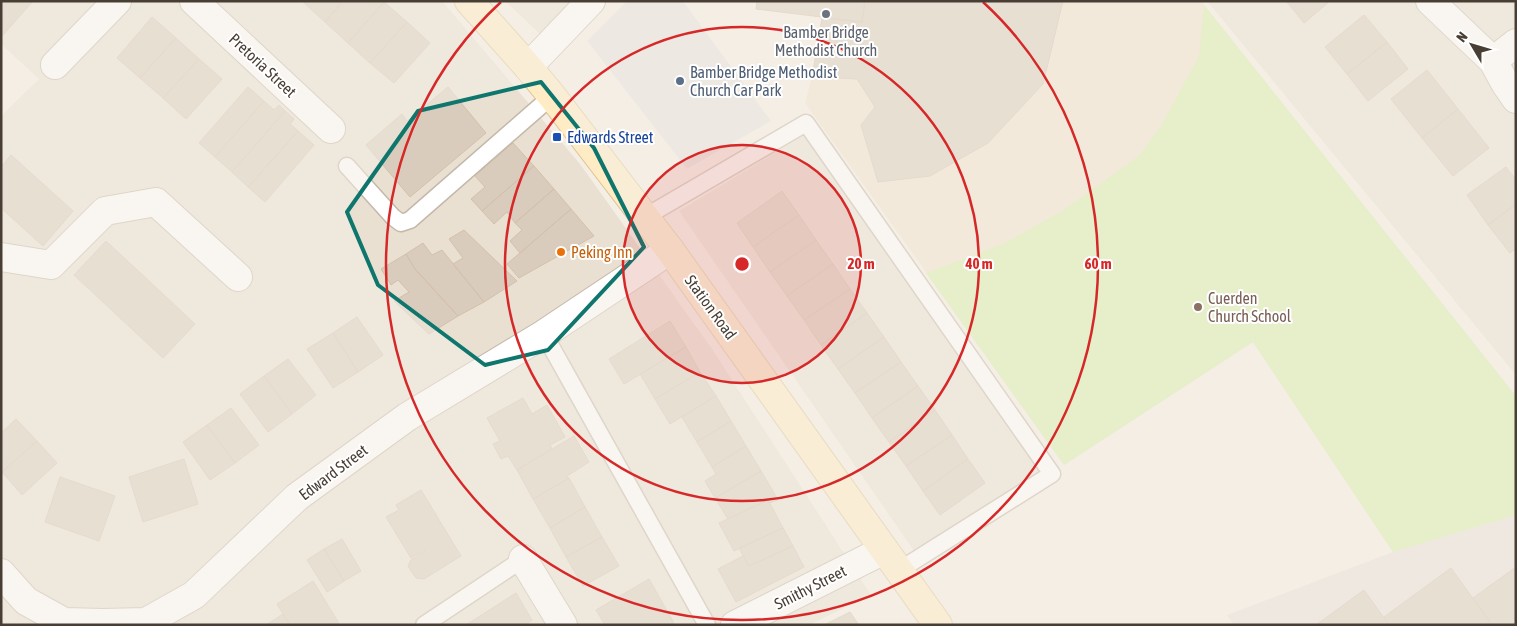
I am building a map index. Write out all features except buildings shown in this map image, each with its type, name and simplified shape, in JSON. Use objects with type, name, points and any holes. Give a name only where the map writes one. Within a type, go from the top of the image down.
[{"type":"main road","name":"Station Road","points":[[469,1],[552,96],[646,217],[938,625]]},
{"type":"street","points":[[55,65],[118,1]]},
{"type":"street","name":"Pretoria Street","points":[[194,1],[331,129]]},
{"type":"street","points":[[528,67],[591,1]]},
{"type":"street","points":[[1430,1],[1493,60],[1516,99]]},
{"type":"street","points":[[1493,60],[1516,43]]},
{"type":"street","points":[[1,257],[51,265],[105,210],[156,202],[238,277]]},
{"type":"street","name":"Edward Street","points":[[1,573],[26,601],[64,622],[146,622],[194,595],[297,498],[407,417],[544,334],[670,250]]},
{"type":"street","points":[[523,559],[564,625]]},
{"type":"street","name":"Smithy Street","points":[[735,625],[891,560]]},
{"type":"lane","points":[[347,166],[393,217],[401,223],[410,220],[552,96]]},
{"type":"lane","points":[[646,217],[806,123],[1052,474],[891,560]]},
{"type":"lane","points":[[544,334],[707,625]]},
{"type":"lane","points":[[424,625],[523,559]]},
{"type":"highlighted area","points":[[541,82],[594,148],[644,247],[548,350],[485,365],[378,285],[347,212],[418,111]]},
{"type":"shaded area","points":[[1,1],[442,1],[580,164],[712,349],[871,595],[809,625],[1,625],[1,116],[39,79],[1,44]]},
{"type":"shaded area","points":[[505,1],[578,1],[543,37]]},
{"type":"shaded area","name":"Bamber Bridge Methodist Church Car Park","points":[[627,1],[683,1],[771,121],[687,169],[587,41]]},
{"type":"shaded area","name":"Cuerden Church School","points":[[865,1],[1201,1],[1516,396],[1516,515],[1393,552],[1253,342],[1064,465],[805,103],[812,77],[822,18],[862,22]]},
{"type":"shaded area","points":[[1207,1],[1516,1],[1516,375]]},
{"type":"shaded area","points":[[806,134],[1042,471],[914,551],[679,211]]},
{"type":"shaded area","points":[[1516,515],[1516,625],[1234,625],[1227,615],[1393,552]]},
{"type":"green space","name":"Cuerden Church School","points":[[1204,5],[1516,396],[1516,515],[1393,552],[1253,342],[1064,465],[926,273],[1005,243],[1062,211],[1140,155],[1162,124],[1199,56]]},
{"type":"place","name":"Bamber Bridge Methodist Church","points":[[826,14]]},
{"type":"place","name":"Bamber Bridge Methodist Church Car Park","points":[[680,81]]},
{"type":"place","name":"Edwards Street","points":[[557,137]]},
{"type":"place","name":"Peking Inn","points":[[561,252]]},
{"type":"place","name":"Cuerden Church School","points":[[1198,307]]}]
